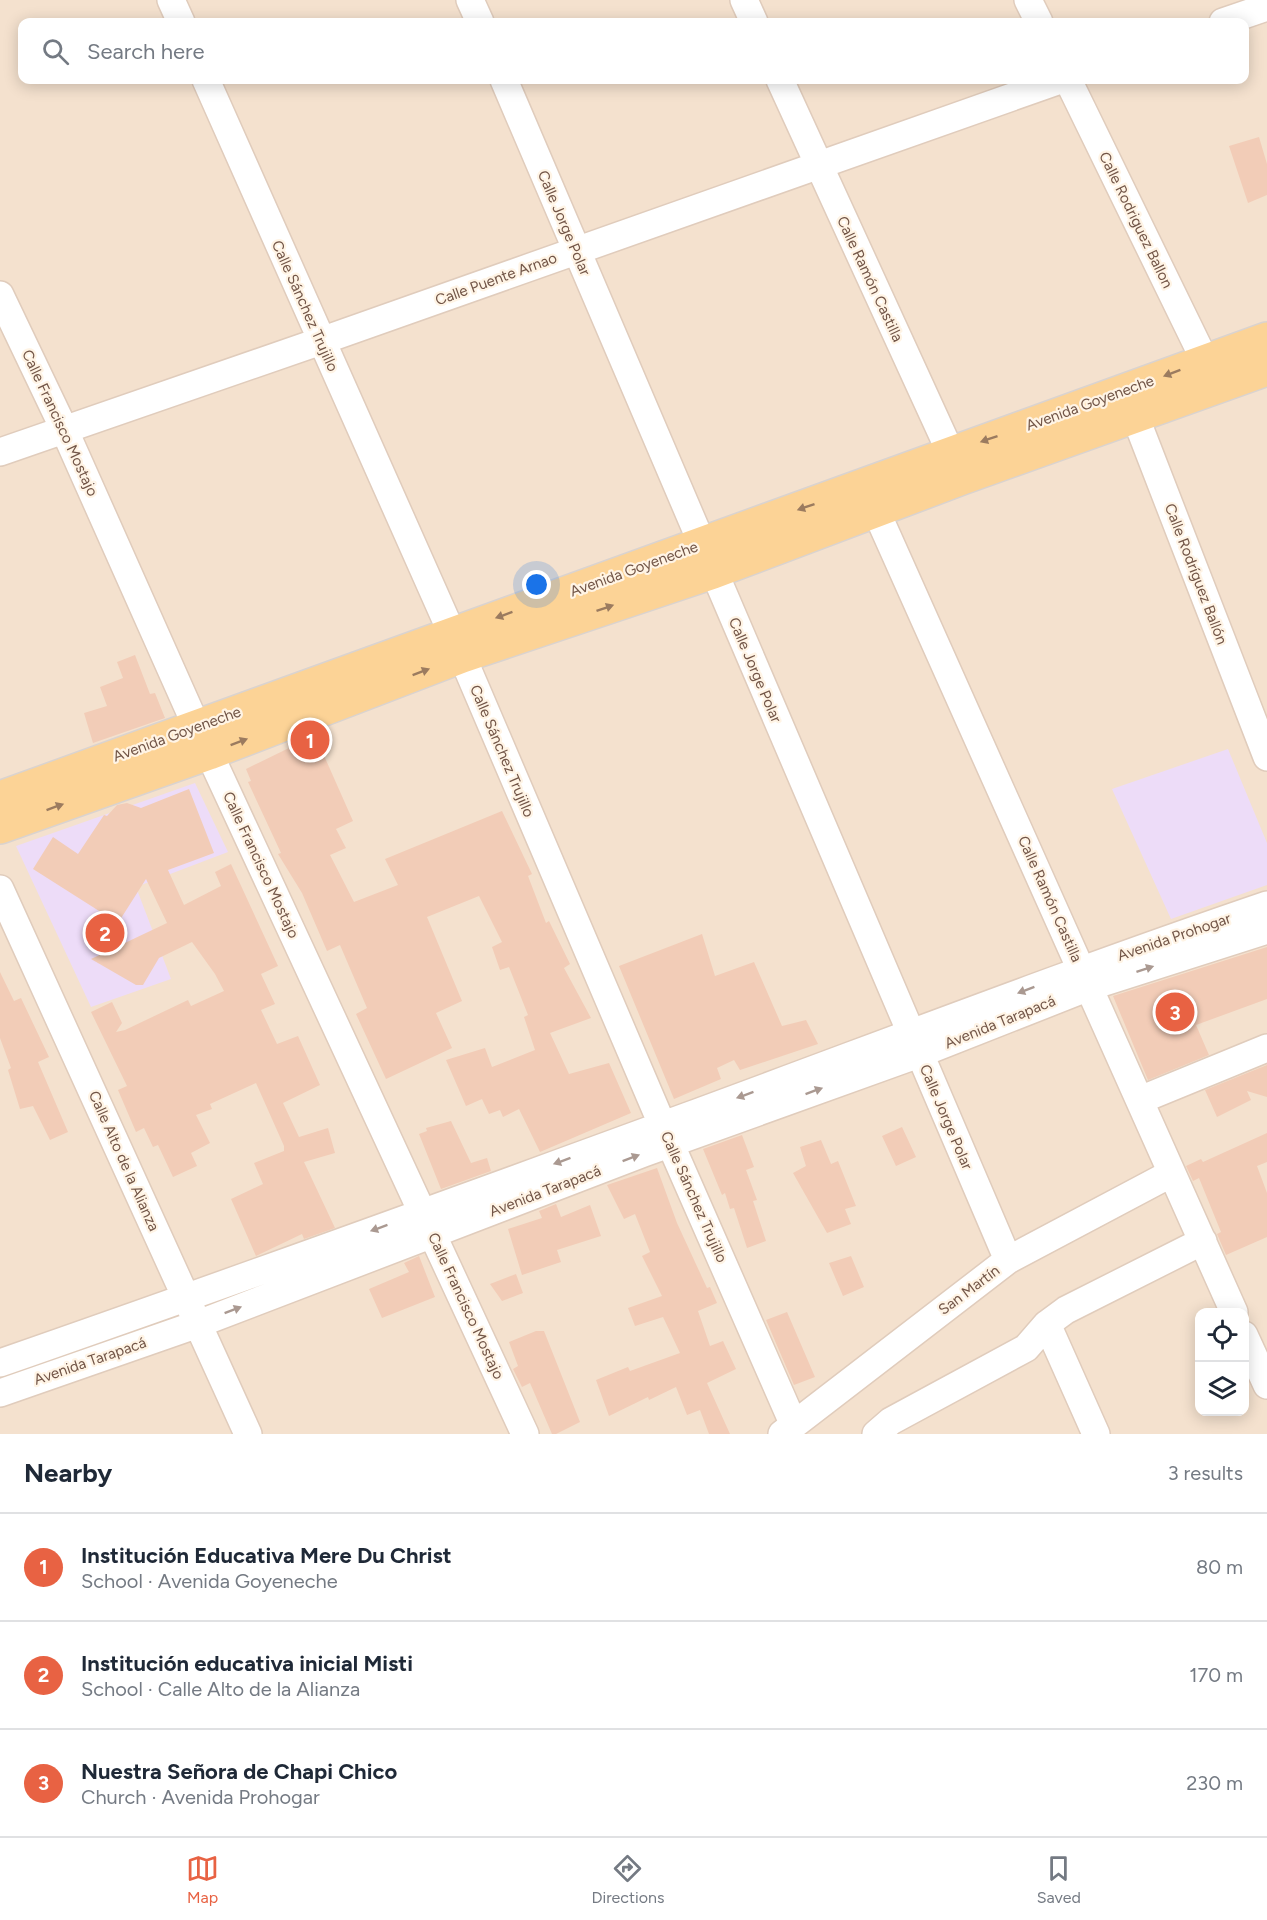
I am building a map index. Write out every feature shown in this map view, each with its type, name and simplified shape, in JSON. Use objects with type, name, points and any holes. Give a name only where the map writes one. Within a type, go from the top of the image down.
[{"type":"main road","name":"Avenida Goyeneche","points":[[1130,403],[1205,361],[1267,339]]},
{"type":"main road","name":"Avenida Goyeneche","points":[[0,827],[203,740],[457,645],[707,558],[1130,403],[1267,369]]},
{"type":"main road","name":"Avenida Goyeneche","points":[[0,798],[203,740]]},
{"type":"street","points":[[171,0],[179,18]]},
{"type":"street","points":[[470,0],[478,18]]},
{"type":"street","points":[[744,0],[752,18]]},
{"type":"street","points":[[1028,0],[1038,18]]},
{"type":"street","points":[[1235,18],[1267,7]]},
{"type":"street","name":"Calle Sánchez Trujillo","points":[[208,84],[457,645],[666,1134],[788,1429]]},
{"type":"street","name":"Calle Jorge Polar","points":[[506,84],[1008,1260]]},
{"type":"street","name":"Calle Ramón Castilla","points":[[782,84],[956,465]]},
{"type":"street","name":"Calle Puente Arnao","points":[[0,452],[1048,84]]},
{"type":"street","name":"Calle Rodriguez Ballon","points":[[1070,84],[1205,361]]},
{"type":"street","name":"Calle Francisco Mostajo","points":[[0,295],[64,429],[203,740],[525,1434]]},
{"type":"street","name":"Calle Rodríguez Ballón","points":[[1130,403],[1267,757]]},
{"type":"street","name":"Calle Ramón Castilla","points":[[871,499],[1232,1308]]},
{"type":"street","name":"Calle Alto de la Alianza","points":[[0,889],[248,1434]]},
{"type":"street","name":"Avenida Prohogar","points":[[1085,978],[1267,905]]},
{"type":"street","name":"Avenida Prohogar","points":[[1085,978],[1267,930]]},
{"type":"street","name":"Avenida Tarapacá","points":[[0,1363],[186,1299],[427,1223],[914,1044],[1085,978]]},
{"type":"street","points":[[1140,1100],[1267,1048]]},
{"type":"street","name":"San Martín","points":[[788,1429],[1008,1260],[1173,1173]]},
{"type":"street","name":"Avenida Tarapacá","points":[[0,1393],[198,1323],[427,1223]]},
{"type":"street","points":[[888,1430],[1026,1348],[1047,1324],[1066,1310],[1203,1241]]},
{"type":"street","points":[[1047,1324],[1096,1434]]},
{"type":"street","points":[[1249,1344],[1267,1385]]},
{"type":"shaded area","points":[[0,0],[1267,0],[1267,1434],[0,1434]]},
{"type":"shaded area","points":[[1228,749],[1267,843],[1267,885],[1171,919],[1112,789]]},
{"type":"shaded area","points":[[195,783],[228,852],[136,887],[171,979],[91,1007],[16,846]]},
{"type":"building","points":[[1259,137],[1267,164],[1267,195],[1248,203],[1229,146]]},
{"type":"building","points":[[135,655],[150,694],[155,693],[165,718],[93,743],[84,713],[107,706],[100,687],[123,678],[117,662]]},
{"type":"building","points":[[314,733],[353,821],[336,829],[346,848],[330,855],[354,902],[398,885],[385,859],[502,811],[532,874],[528,876],[546,923],[549,921],[570,964],[564,968],[591,1018],[550,1033],[569,1074],[609,1063],[631,1113],[540,1152],[519,1109],[503,1117],[500,1110],[489,1114],[482,1099],[466,1106],[446,1060],[485,1048],[492,1067],[535,1050],[524,1017],[528,1015],[509,967],[500,970],[492,947],[502,942],[479,896],[427,917],[462,1001],[436,1013],[452,1048],[386,1079],[356,1014],[367,1008],[340,945],[327,951],[302,893],[278,854],[281,853],[248,782],[251,781],[246,769],[289,748],[287,743]]},
{"type":"building","points":[[189,789],[214,853],[168,870],[184,905],[221,886],[215,872],[231,864],[278,966],[261,974],[275,1004],[261,1010],[277,1044],[298,1036],[320,1085],[283,1103],[299,1137],[328,1128],[335,1153],[304,1162],[335,1228],[304,1239],[302,1234],[256,1256],[231,1199],[263,1184],[254,1163],[284,1151],[284,1146],[256,1083],[210,1104],[212,1109],[196,1115],[210,1143],[191,1153],[197,1166],[173,1177],[158,1145],[153,1147],[144,1128],[136,1132],[118,1090],[127,1086],[91,1012],[112,1002],[122,1023],[116,1032],[125,1030],[188,1000],[191,1006],[224,991],[215,974],[192,942],[159,958],[143,985],[136,985],[91,959],[167,923],[146,879],[118,923],[33,869],[53,837],[78,854],[104,815],[107,816],[117,805],[127,803],[141,808]]},
{"type":"building","points":[[702,934],[715,976],[754,962],[782,1026],[806,1020],[818,1044],[740,1070],[734,1060],[717,1068],[721,1079],[674,1099],[619,966]]},
{"type":"building","points":[[1267,947],[1267,999],[1196,1025],[1209,1055],[1148,1080],[1113,996]]},
{"type":"building","points":[[0,972],[14,1001],[21,998],[49,1057],[38,1062],[68,1132],[50,1140],[33,1106],[20,1109],[8,1070],[11,1068],[0,1038]]},
{"type":"building","points":[[1267,1065],[1267,1097],[1247,1091],[1251,1100],[1217,1117],[1205,1090]]},
{"type":"building","points":[[451,1121],[471,1163],[487,1158],[491,1171],[441,1189],[419,1134],[427,1131],[426,1128]]},
{"type":"building","points":[[902,1127],[916,1157],[896,1166],[882,1136]]},
{"type":"building","points":[[1267,1133],[1267,1162],[1257,1166],[1267,1193],[1267,1237],[1226,1255],[1217,1234],[1221,1232],[1199,1178],[1193,1181],[1186,1166],[1201,1159],[1203,1162]]},
{"type":"building","points":[[742,1135],[754,1167],[746,1170],[757,1200],[753,1201],[766,1241],[747,1248],[734,1208],[730,1209],[725,1193],[722,1195],[703,1149]]},
{"type":"building","points":[[821,1140],[831,1164],[838,1161],[856,1206],[845,1209],[851,1224],[827,1233],[793,1173],[806,1166],[800,1147]]},
{"type":"building","points":[[657,1168],[677,1223],[707,1288],[710,1287],[717,1303],[698,1311],[710,1346],[723,1341],[736,1369],[707,1383],[730,1434],[709,1434],[700,1410],[687,1415],[676,1387],[649,1400],[648,1397],[609,1416],[596,1380],[628,1367],[630,1371],[680,1353],[663,1317],[635,1326],[628,1308],[662,1296],[642,1256],[650,1252],[635,1214],[624,1219],[607,1185]]},
{"type":"building","points":[[556,1204],[561,1217],[590,1205],[601,1236],[557,1250],[561,1262],[522,1275],[508,1229],[542,1218],[539,1211]]},
{"type":"building","points":[[419,1256],[435,1297],[382,1318],[369,1289],[409,1272],[404,1263]]},
{"type":"building","points":[[851,1256],[864,1287],[843,1296],[829,1263]]},
{"type":"building","points":[[516,1274],[523,1293],[502,1301],[490,1284]]},
{"type":"building","points":[[787,1312],[815,1377],[794,1385],[766,1320]]},
{"type":"building","points":[[536,1331],[544,1331],[580,1422],[556,1434],[552,1434],[530,1383],[522,1387],[513,1369],[518,1366],[509,1342]]},
{"type":"place","name":"Institución Educativa Mere Du Christ","points":[[310,740]]},
{"type":"place","name":"Institución educativa inicial Misti","points":[[105,933]]},
{"type":"place","name":"Nuestra Señora de Chapi Chico","points":[[1175,1012]]}]
